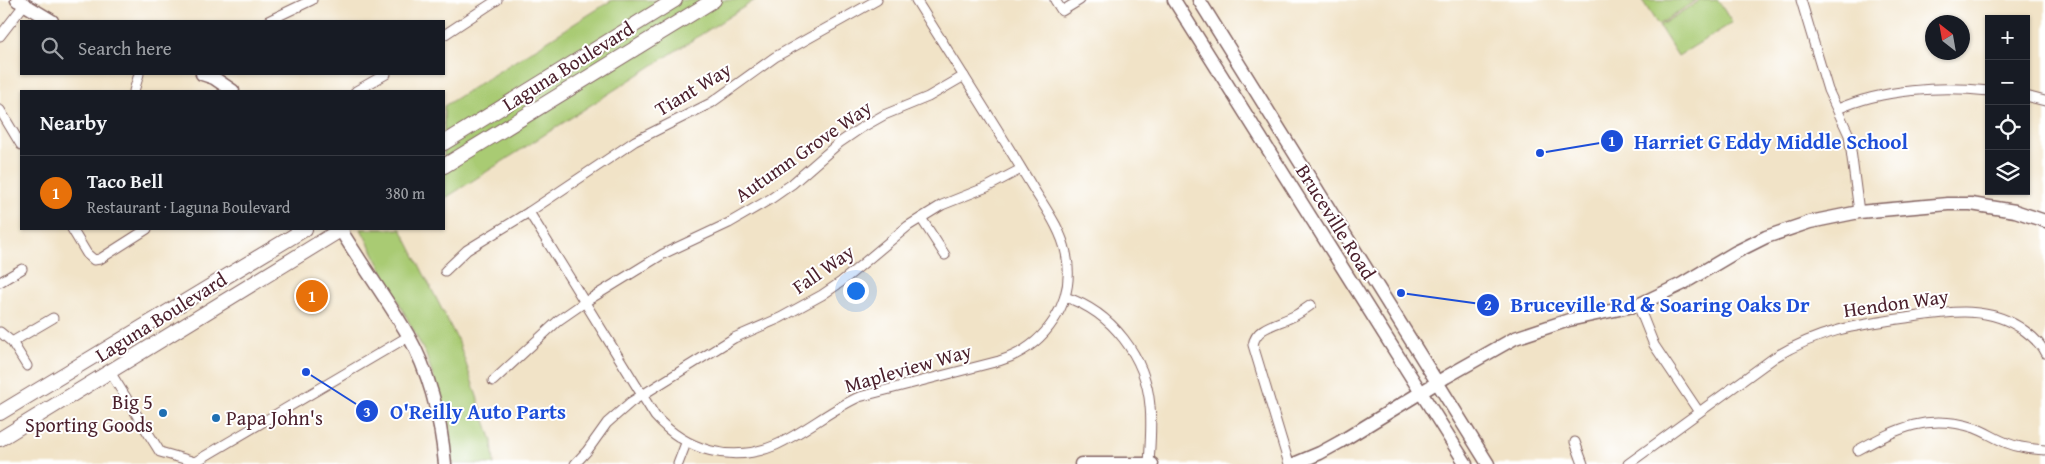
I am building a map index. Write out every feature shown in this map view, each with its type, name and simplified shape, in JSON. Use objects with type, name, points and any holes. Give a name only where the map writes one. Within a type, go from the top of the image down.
[{"type":"main road","name":"Laguna Boulevard","points":[[445,142],[675,0]]},
{"type":"main road","name":"Laguna Boulevard","points":[[445,165],[714,0]]},
{"type":"main road","name":"Laguna Boulevard","points":[[0,413],[303,230]]},
{"type":"main road","name":"Laguna Boulevard","points":[[0,439],[339,230]]},
{"type":"street","points":[[270,20],[312,0]]},
{"type":"street","points":[[445,34],[497,0]]},
{"type":"street","name":"Tiant Way","points":[[445,271],[467,250],[529,212],[635,141],[711,103],[775,57],[877,0]]},
{"type":"street","name":"Mapleview Way","points":[[529,212],[659,420],[686,443],[716,453],[737,455],[757,452],[776,445],[859,397],[1010,357],[1029,347],[1046,332],[1058,314],[1065,298],[1068,265],[1064,243],[1022,169],[916,0]]},
{"type":"street","points":[[1055,0],[1062,11],[1080,0]]},
{"type":"street","name":"Bruceville Road","points":[[1174,0],[1466,464]]},
{"type":"street","name":"Bruceville Road","points":[[1199,0],[1488,464]]},
{"type":"street","points":[[1801,0],[1828,90],[1845,125],[1851,145],[1860,212]]},
{"type":"street","points":[[0,36],[20,2],[50,20]]},
{"type":"street","points":[[134,90],[139,75]]},
{"type":"street","points":[[211,75],[232,90]]},
{"type":"street","points":[[358,90],[384,75]]},
{"type":"street","name":"Autumn Grove Way","points":[[493,381],[559,320],[584,302],[663,254],[736,219],[772,198],[792,184],[839,143],[861,128],[884,115],[928,97],[964,76]]},
{"type":"street","points":[[1838,109],[1873,96],[1944,89],[1985,91]]},
{"type":"street","points":[[2030,97],[2045,101]]},
{"type":"street","points":[[0,110],[20,143]]},
{"type":"street","name":"Fall Way","points":[[575,464],[614,415],[642,395],[734,338],[780,318],[822,295],[842,282],[920,218],[942,205],[987,187],[1022,169]]},
{"type":"street","points":[[1294,464],[1320,454],[1486,353],[1536,330],[1569,320],[1638,304],[1682,284],[1736,252],[1766,237],[1810,222],[1860,212],[1948,204],[1970,204],[2015,210],[2045,221]]},
{"type":"street","points":[[920,218],[945,255]]},
{"type":"street","points":[[73,230],[87,254],[94,260],[100,260],[145,230]]},
{"type":"street","points":[[342,230],[409,336],[435,407],[445,464]]},
{"type":"street","points":[[0,282],[22,269]]},
{"type":"street","points":[[1065,298],[1086,306],[1104,319],[1128,344],[1139,363],[1147,385],[1150,407],[1150,464],[1081,464]]},
{"type":"street","points":[[1638,304],[1654,345],[1699,412]]},
{"type":"street","points":[[1289,464],[1252,346],[1254,338],[1263,330],[1293,317],[1311,305]]},
{"type":"street","name":"Hendon Way","points":[[1628,464],[1794,345],[1815,336],[1847,327],[1943,312],[1978,312],[1999,317],[2019,326],[2036,340],[2045,354]]},
{"type":"street","points":[[12,342],[53,318]]},
{"type":"street","points":[[0,332],[12,342],[27,366]]},
{"type":"street","points":[[110,372],[160,452],[196,462],[409,336]]},
{"type":"street","points":[[1858,450],[1894,431],[1914,425],[1935,422],[1966,426],[2015,446],[2045,450]]},
{"type":"street","points":[[1575,442],[1583,464]]},
{"type":"street","points":[[678,464],[686,443]]},
{"type":"green space","points":[[612,0],[755,0],[445,198],[445,105]]},
{"type":"green space","points":[[1642,0],[1697,0],[1658,25]]},
{"type":"green space","points":[[1701,0],[1718,0],[1732,23],[1678,56],[1659,26]]},
{"type":"green space","points":[[362,230],[402,230],[459,343],[492,441],[494,464],[452,464],[449,427],[426,355]]},
{"type":"place","name":"Harriet G Eddy Middle School","points":[[1540,153]]},
{"type":"place","name":"Bruceville Rd & Soaring Oaks Dr","points":[[1401,293]]},
{"type":"place","name":"Taco Bell","points":[[312,296]]},
{"type":"place","name":"O'Reilly Auto Parts","points":[[306,372]]},
{"type":"place","name":"Big 5 Sporting Goods","points":[[163,413]]},
{"type":"place","name":"Papa John's","points":[[216,418]]}]
